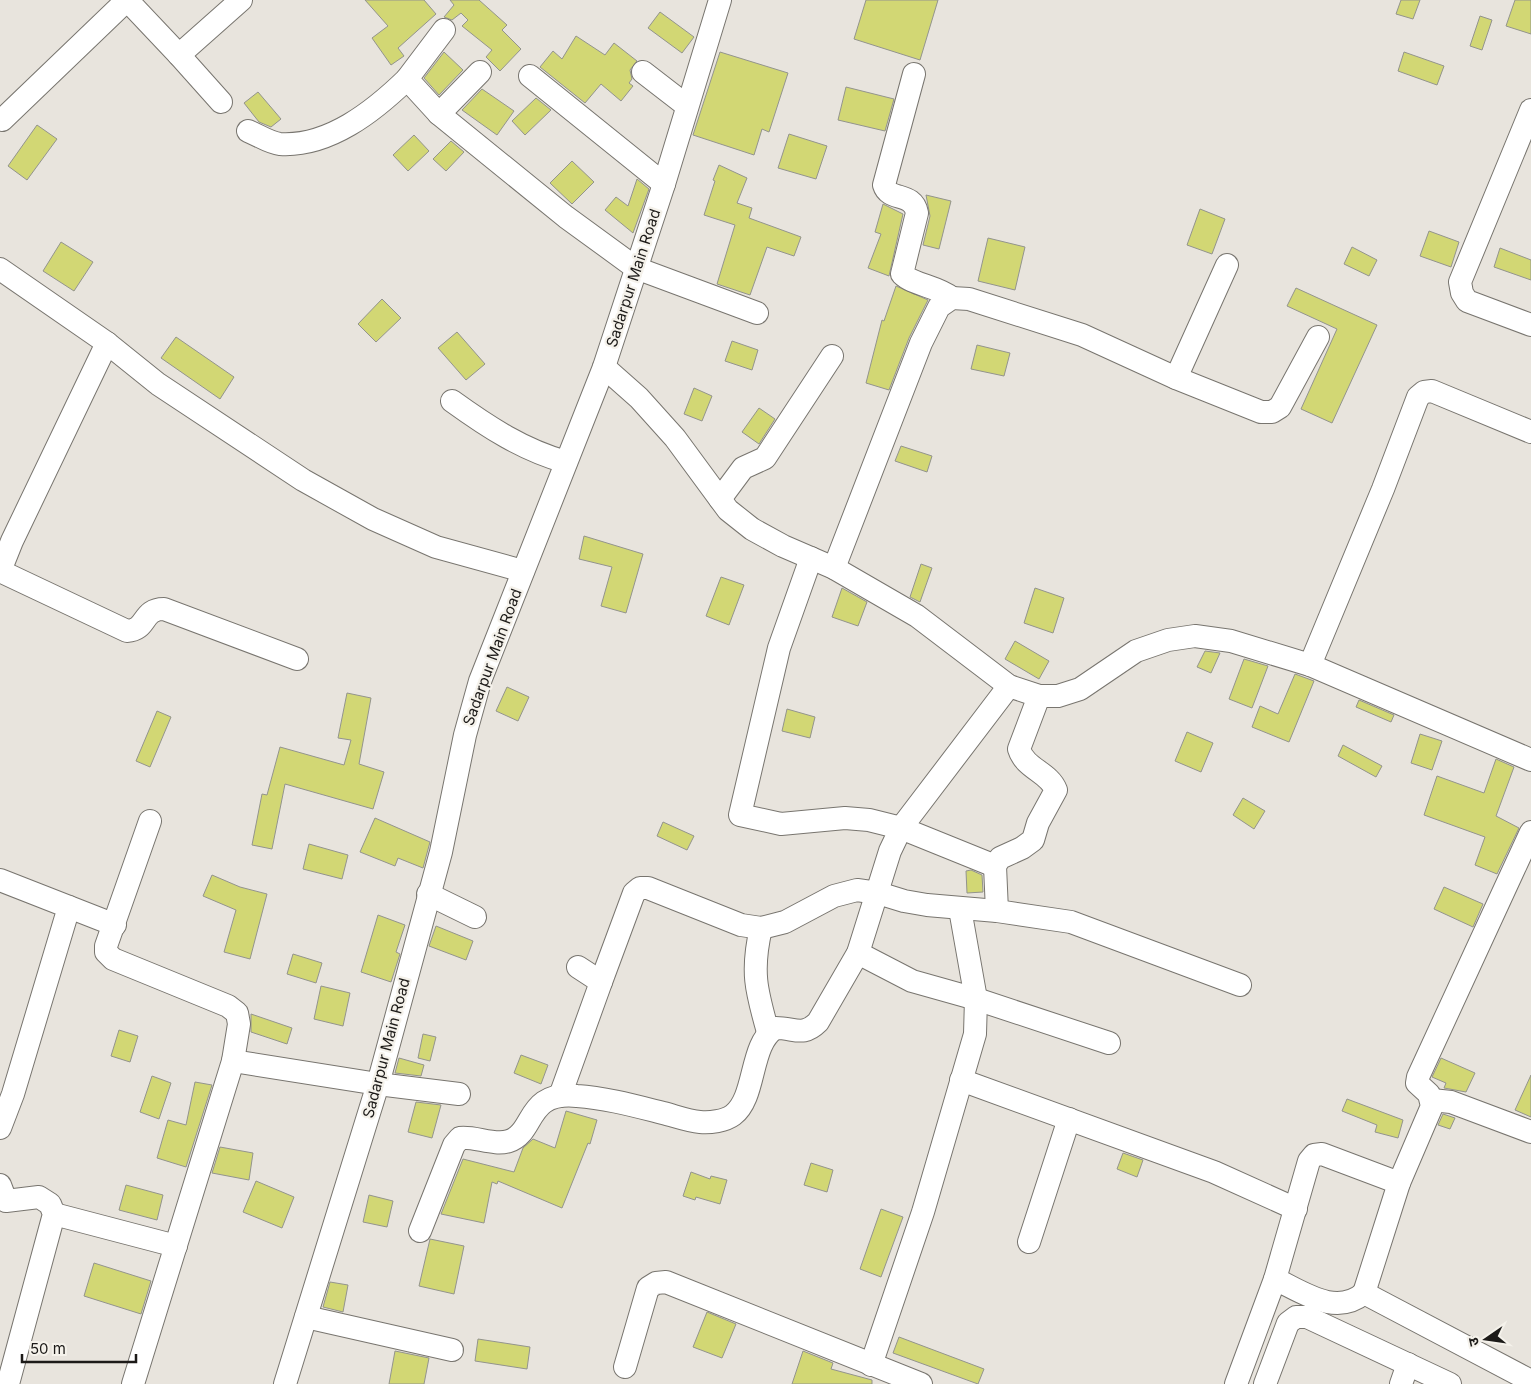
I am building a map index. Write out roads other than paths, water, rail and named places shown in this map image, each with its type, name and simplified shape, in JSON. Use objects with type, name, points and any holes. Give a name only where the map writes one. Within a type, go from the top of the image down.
[{"type":"street","points":[[2,120],[127,0],[222,102]]},
{"type":"street","points":[[179,55],[241,0]]},
{"type":"street","name":"Sadarpur Main Road","points":[[286,1384],[378,1084],[428,894],[441,852],[465,735],[480,682],[604,367],[664,184],[720,0]]},
{"type":"street","points":[[248,132],[278,144],[302,144],[339,130],[379,106],[407,79],[444,30]]},
{"type":"street","points":[[439,114],[480,72]]},
{"type":"street","points":[[644,72],[687,106]]},
{"type":"street","points":[[914,74],[884,184],[889,192],[910,200],[915,205],[917,213],[902,274],[907,278],[936,288],[952,298],[969,300],[1082,335],[1176,378],[1261,412],[1272,412],[1280,407],[1318,337]]},
{"type":"street","points":[[530,76],[664,184]]},
{"type":"street","points":[[407,79],[439,114],[566,217],[636,268],[757,313]]},
{"type":"street","points":[[1531,110],[1460,282],[1462,293],[1467,302],[1531,325]]},
{"type":"street","points":[[1176,378],[1227,265]]},
{"type":"street","points":[[0,269],[107,343],[158,384],[232,435],[303,480],[373,519],[436,547],[524,571]]},
{"type":"street","points":[[834,568],[921,343],[939,307],[952,298]]},
{"type":"street","points":[[107,343],[12,541],[0,571],[126,631],[134,630],[142,625],[148,613],[155,609],[164,609],[297,659]]},
{"type":"street","points":[[720,499],[743,468],[765,458],[832,356]]},
{"type":"street","points":[[604,367],[639,398],[675,438],[728,510],[752,529],[834,568],[917,616],[1009,686],[1039,696],[1058,696],[1080,689],[1136,651],[1168,640],[1195,636],[1231,641],[1310,665],[1531,760]]},
{"type":"street","points":[[1310,665],[1383,489],[1418,396],[1424,392],[1432,391],[1531,432]]},
{"type":"street","points":[[452,400],[513,442],[539,454],[566,462]]},
{"type":"street","points":[[811,558],[779,648],[740,815],[781,824],[845,818],[870,820],[901,828],[995,866]]},
{"type":"street","points":[[768,1032],[776,1028],[800,1032],[810,1030],[818,1022],[858,953],[890,851],[901,828],[1009,686]]},
{"type":"street","points":[[997,911],[995,866],[1000,858],[1028,845],[1033,840],[1038,823],[1054,796],[1053,784],[1026,762],[1019,750],[1039,696]]},
{"type":"street","points":[[132,1384],[233,1061],[239,1024],[237,1013],[228,1006],[109,957],[106,946],[115,925],[150,821]]},
{"type":"street","points":[[1275,1279],[1326,1303],[1343,1305],[1355,1301],[1364,1293],[1399,1183],[1432,1106],[1432,1100],[1417,1083],[1418,1077],[1531,832]]},
{"type":"street","points":[[0,880],[115,925]]},
{"type":"street","points":[[560,1096],[634,894],[640,888],[648,888],[741,925],[762,928],[785,922],[834,896],[857,890],[878,892],[904,901],[960,909],[997,911],[1085,926],[1240,985]]},
{"type":"street","points":[[428,894],[475,917]]},
{"type":"street","points":[[0,1128],[13,1094],[69,907]]},
{"type":"street","points":[[871,1365],[920,1220],[975,1034],[976,999],[960,909]]},
{"type":"street","points":[[420,1232],[454,1145],[460,1138],[509,1141],[518,1134],[536,1108],[546,1100],[560,1096],[576,1096],[630,1104],[701,1122],[720,1121],[734,1115],[743,1103],[768,1032],[754,977],[755,954],[762,928]]},
{"type":"street","points":[[858,953],[912,981],[976,999],[1109,1043]]},
{"type":"street","points":[[578,967],[601,982]]},
{"type":"street","points":[[233,1061],[378,1084],[459,1094]]},
{"type":"street","points":[[961,1080],[1214,1172],[1296,1209]]},
{"type":"street","points":[[1432,1100],[1451,1102],[1531,1132]]},
{"type":"street","points":[[1029,1242],[1069,1119]]},
{"type":"street","points":[[1236,1384],[1275,1279],[1309,1161],[1314,1155],[1322,1154],[1399,1183]]},
{"type":"street","points":[[2,1196],[39,1198],[50,1204],[54,1214],[8,1384]]},
{"type":"street","points":[[54,1214],[176,1246]]},
{"type":"street","points":[[625,1368],[648,1288],[656,1282],[666,1282],[921,1384]]},
{"type":"street","points":[[1364,1293],[1531,1381]]},
{"type":"street","points":[[306,1317],[452,1350]]},
{"type":"street","points":[[1265,1384],[1288,1323],[1296,1317],[1307,1317],[1404,1374],[1450,1384]]}]
